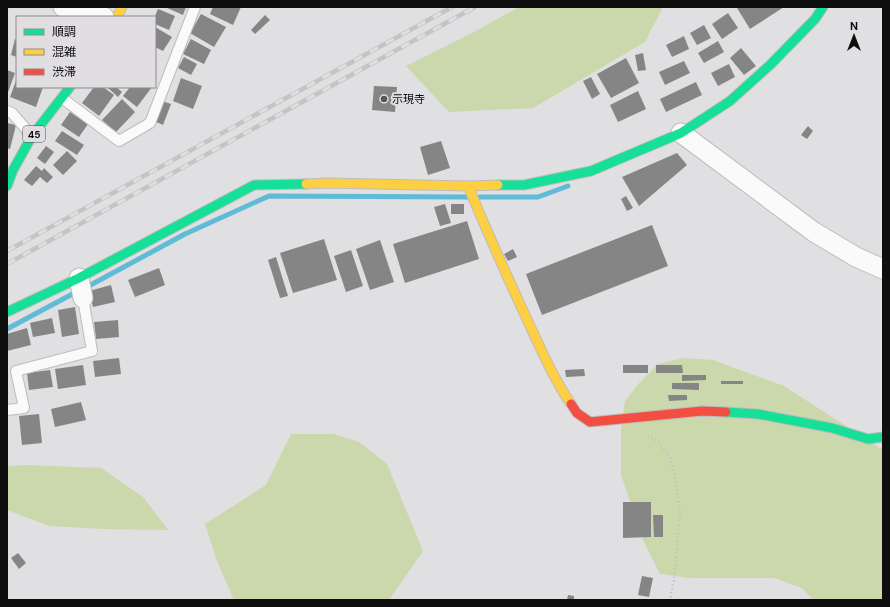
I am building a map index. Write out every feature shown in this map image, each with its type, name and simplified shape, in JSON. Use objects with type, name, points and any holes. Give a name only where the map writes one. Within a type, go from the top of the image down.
[{"type":"street","points":[[63,7],[100,16]]},
{"type":"street","points":[[118,16],[122,7]]},
{"type":"street","points":[[7,312],[81,287],[254,185],[328,183],[469,188],[524,185],[591,170],[681,133],[730,101],[764,70],[815,18],[823,7]]},
{"type":"street","name":"45","points":[[7,186],[10,169],[32,136],[69,88]]},
{"type":"street","points":[[681,133],[814,232],[856,257],[883,269]]},
{"type":"street","points":[[469,188],[500,261],[547,364],[563,392],[578,413],[590,422],[702,411],[758,414],[832,428],[868,439],[883,437]]},
{"type":"lane","points":[[62,98],[119,141],[150,123],[195,7]]},
{"type":"lane","points":[[7,111],[12,113],[32,136]]},
{"type":"lane","points":[[7,410],[24,408],[16,371],[92,351],[81,287]]},
{"type":"path","points":[[645,434],[659,442],[670,457],[676,481],[680,512],[674,580],[670,600]]},
{"type":"green space","points":[[519,7],[663,7],[645,42],[533,108],[449,112],[406,66],[474,32]]},
{"type":"green space","points":[[684,358],[713,360],[784,386],[883,450],[883,600],[813,600],[802,588],[774,578],[690,578],[660,574],[644,542],[621,475],[621,429],[625,401],[640,382],[658,364]]},
{"type":"green space","points":[[291,434],[334,434],[359,442],[387,464],[423,551],[389,600],[233,600],[217,561],[205,524],[266,485]]},
{"type":"green space","points":[[24,465],[101,468],[143,497],[168,530],[49,526],[7,510],[7,466]]},
{"type":"building","points":[[165,7],[186,7],[183,15]]},
{"type":"building","points":[[213,7],[241,7],[233,25],[210,14]]},
{"type":"building","points":[[784,7],[750,29],[737,8]]},
{"type":"building","points":[[158,9],[175,16],[169,30],[156,24],[155,16]]},
{"type":"building","points":[[728,13],[738,28],[722,39],[712,24]]},
{"type":"building","points":[[201,14],[226,27],[214,47],[190,33]]},
{"type":"building","points":[[265,15],[270,20],[255,34],[251,30]]},
{"type":"building","points":[[704,25],[711,38],[697,45],[690,33]]},
{"type":"building","points":[[156,28],[172,37],[163,51],[156,48]]},
{"type":"building","points":[[684,36],[689,49],[672,57],[666,45]]},
{"type":"building","points":[[15,39],[16,57],[11,55]]},
{"type":"building","points":[[191,39],[211,50],[204,64],[183,54]]},
{"type":"building","points":[[718,41],[724,52],[704,63],[698,53]]},
{"type":"building","points":[[741,48],[756,66],[744,75],[730,58]]},
{"type":"building","points":[[643,53],[646,70],[638,71],[635,55]]},
{"type":"building","points":[[184,57],[197,64],[191,75],[178,68]]},
{"type":"building","points":[[626,58],[639,83],[611,98],[597,74]]},
{"type":"building","points":[[684,61],[690,73],[665,85],[659,72]]},
{"type":"building","points":[[729,64],[735,77],[718,86],[711,73]]},
{"type":"building","points":[[7,70],[15,73],[7,95]]},
{"type":"building","points":[[591,77],[600,94],[592,99],[583,81]]},
{"type":"building","points":[[181,78],[202,86],[193,109],[173,101]]},
{"type":"building","points":[[16,81],[16,88],[43,88],[36,107],[10,97]]},
{"type":"building","points":[[696,82],[702,95],[666,112],[660,99]]},
{"type":"building","name":"示現寺","points":[[374,86],[397,87],[395,112],[372,110]]},
{"type":"building","points":[[93,88],[104,88],[114,95],[99,116],[82,103]]},
{"type":"building","points":[[108,88],[117,88],[122,92],[118,97]]},
{"type":"building","points":[[129,88],[151,88],[137,107],[123,96]]},
{"type":"building","points":[[638,91],[646,109],[618,122],[610,105]]},
{"type":"building","points":[[122,99],[135,112],[116,132],[102,120]]},
{"type":"building","points":[[162,101],[171,104],[163,125],[154,121]]},
{"type":"building","points":[[70,112],[88,124],[79,137],[61,125]]},
{"type":"building","points":[[7,123],[16,125],[10,149],[7,148]]},
{"type":"building","points":[[808,126],[813,131],[807,139],[801,135]]},
{"type":"building","points":[[62,131],[84,145],[77,155],[55,141]]},
{"type":"building","points":[[441,141],[450,168],[428,175],[420,147]]},
{"type":"building","points":[[46,146],[54,152],[45,164],[37,158]]},
{"type":"building","points":[[67,151],[77,161],[63,175],[53,165]]},
{"type":"building","points":[[677,153],[687,165],[639,206],[622,177]]},
{"type":"building","points":[[36,166],[42,171],[44,168],[53,177],[47,183],[40,177],[32,186],[24,180]]},
{"type":"building","points":[[626,196],[633,208],[627,211],[621,199]]},
{"type":"building","points":[[445,204],[451,223],[440,226],[434,207]]},
{"type":"building","points":[[451,204],[464,204],[464,214],[451,214]]},
{"type":"building","points":[[467,221],[479,259],[405,283],[393,244]]},
{"type":"building","points":[[652,225],[668,266],[542,315],[526,274]]},
{"type":"building","points":[[324,239],[337,280],[293,293],[280,253]]},
{"type":"building","points":[[380,240],[394,282],[370,290],[356,249]]},
{"type":"building","points":[[513,249],[517,257],[508,261],[504,254]]},
{"type":"building","points":[[351,250],[363,286],[346,292],[334,256]]},
{"type":"building","points":[[276,257],[288,296],[280,298],[268,260]]},
{"type":"building","points":[[159,268],[165,285],[135,297],[128,280]]},
{"type":"building","points":[[111,285],[115,302],[93,307],[89,291]]},
{"type":"building","points":[[75,307],[79,334],[62,337],[58,310]]},
{"type":"building","points":[[52,318],[55,333],[33,337],[30,323]]},
{"type":"building","points":[[118,320],[119,337],[96,339],[94,322]]},
{"type":"building","points":[[27,328],[31,345],[7,351],[7,334]]},
{"type":"building","points":[[119,358],[121,374],[95,377],[93,361]]},
{"type":"building","points":[[83,365],[86,385],[58,389],[55,369]]},
{"type":"building","points":[[623,365],[648,365],[648,373],[623,373]]},
{"type":"building","points":[[656,365],[682,365],[683,373],[656,373]]},
{"type":"building","points":[[584,369],[585,376],[566,377],[565,370]]},
{"type":"building","points":[[50,370],[53,387],[29,390],[27,373]]},
{"type":"building","points":[[682,375],[706,375],[706,380],[682,381]]},
{"type":"building","points":[[721,381],[743,381],[743,384],[721,384]]},
{"type":"building","points":[[672,383],[699,383],[699,390],[672,389]]},
{"type":"building","points":[[668,395],[687,395],[687,400],[669,401]]},
{"type":"building","points":[[81,402],[86,420],[55,427],[51,409]]},
{"type":"building","points":[[39,414],[42,443],[22,445],[19,416]]},
{"type":"building","points":[[623,502],[651,502],[651,537],[623,538]]},
{"type":"building","points":[[653,515],[663,515],[663,537],[654,537]]},
{"type":"building","points":[[18,553],[26,563],[19,569],[11,558]]},
{"type":"building","points":[[642,576],[653,578],[649,597],[638,595]]},
{"type":"building","points":[[568,595],[574,596],[574,600],[567,600]]},
{"type":"waterway","points":[[480,197],[538,197],[568,186]]},
{"type":"waterway","points":[[85,288],[185,234],[269,196],[468,197]]},
{"type":"waterway","points":[[7,329],[78,291]]},
{"type":"railway","points":[[7,251],[452,7]]},
{"type":"railway","points":[[7,264],[475,7]]},
{"type":"traffic: fast","points":[[498,185],[524,185],[591,171],[681,133],[730,101],[770,65],[815,19],[823,7]]},
{"type":"traffic: fast","points":[[7,186],[13,170],[32,136],[69,88]]},
{"type":"traffic: fast","points":[[7,312],[79,278],[254,185],[306,184]]},
{"type":"traffic: fast","points":[[726,412],[758,414],[832,428],[868,439],[883,437]]},
{"type":"traffic: slow","points":[[118,16],[122,7]]},
{"type":"traffic: slow","points":[[306,184],[498,185]]},
{"type":"traffic: slow","points":[[468,186],[541,349],[571,404]]},
{"type":"traffic: jam","points":[[571,404],[577,413],[590,422],[702,411],[726,412]]},
{"type":"place","name":"示現寺","points":[[384,99]]}]
